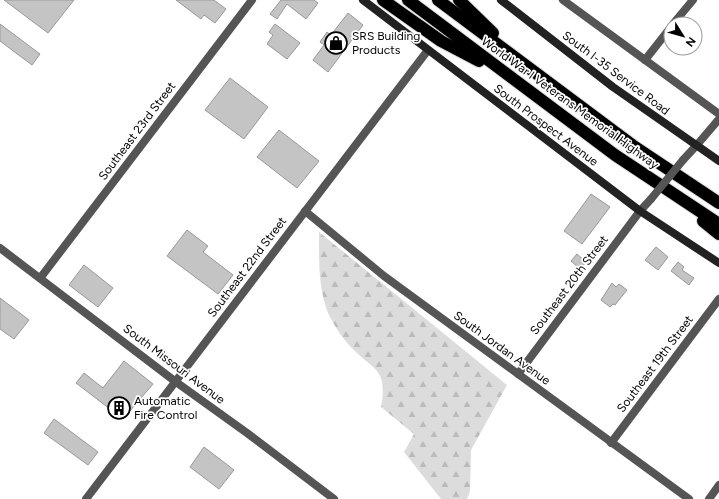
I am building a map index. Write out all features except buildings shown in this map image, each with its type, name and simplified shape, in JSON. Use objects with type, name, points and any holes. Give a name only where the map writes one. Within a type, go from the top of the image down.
[{"type":"highway","points":[[383,0],[441,40],[513,79]]},
{"type":"highway","name":"World War I Veterans Memorial Highway","points":[[408,0],[615,155],[719,224]]},
{"type":"highway","name":"World War I Veterans Memorial Highway","points":[[438,0],[635,147],[719,203]]},
{"type":"highway","points":[[459,0],[526,66]]},
{"type":"highway","points":[[674,195],[719,234]]},
{"type":"main road","name":"South Prospect Avenue","points":[[363,0],[640,211],[719,263]]},
{"type":"main road","name":"South I-35 Service Road","points":[[501,0],[613,87],[719,161]]},
{"type":"street","name":"Southeast 23rd Street","points":[[41,277],[252,0]]},
{"type":"street","points":[[563,0],[574,3],[645,60],[719,114]]},
{"type":"street","points":[[680,16],[693,0]]},
{"type":"street","points":[[645,60],[663,37]]},
{"type":"street","name":"Southeast 22nd Street","points":[[86,499],[428,50]]},
{"type":"street","name":"Southeast 20th Street","points":[[518,374],[640,211],[719,119]]},
{"type":"street","name":"South Jordan Avenue","points":[[305,211],[384,276],[689,499]]},
{"type":"street","name":"South Missouri Avenue","points":[[0,248],[41,277],[176,382],[247,433],[334,499]]},
{"type":"street","name":"Southeast 19th Street","points":[[611,442],[719,299]]},
{"type":"street","points":[[709,499],[719,485]]},
{"type":"green space","points":[[319,232],[507,385],[471,450],[470,491],[467,499],[441,499],[404,452],[414,434],[381,407],[383,389],[380,375],[344,339],[328,313],[322,293],[319,263]]},
{"type":"place","name":"SRS Building Products","points":[[336,43]]},
{"type":"place","name":"Automatic Fire Control","points":[[119,408]]}]
